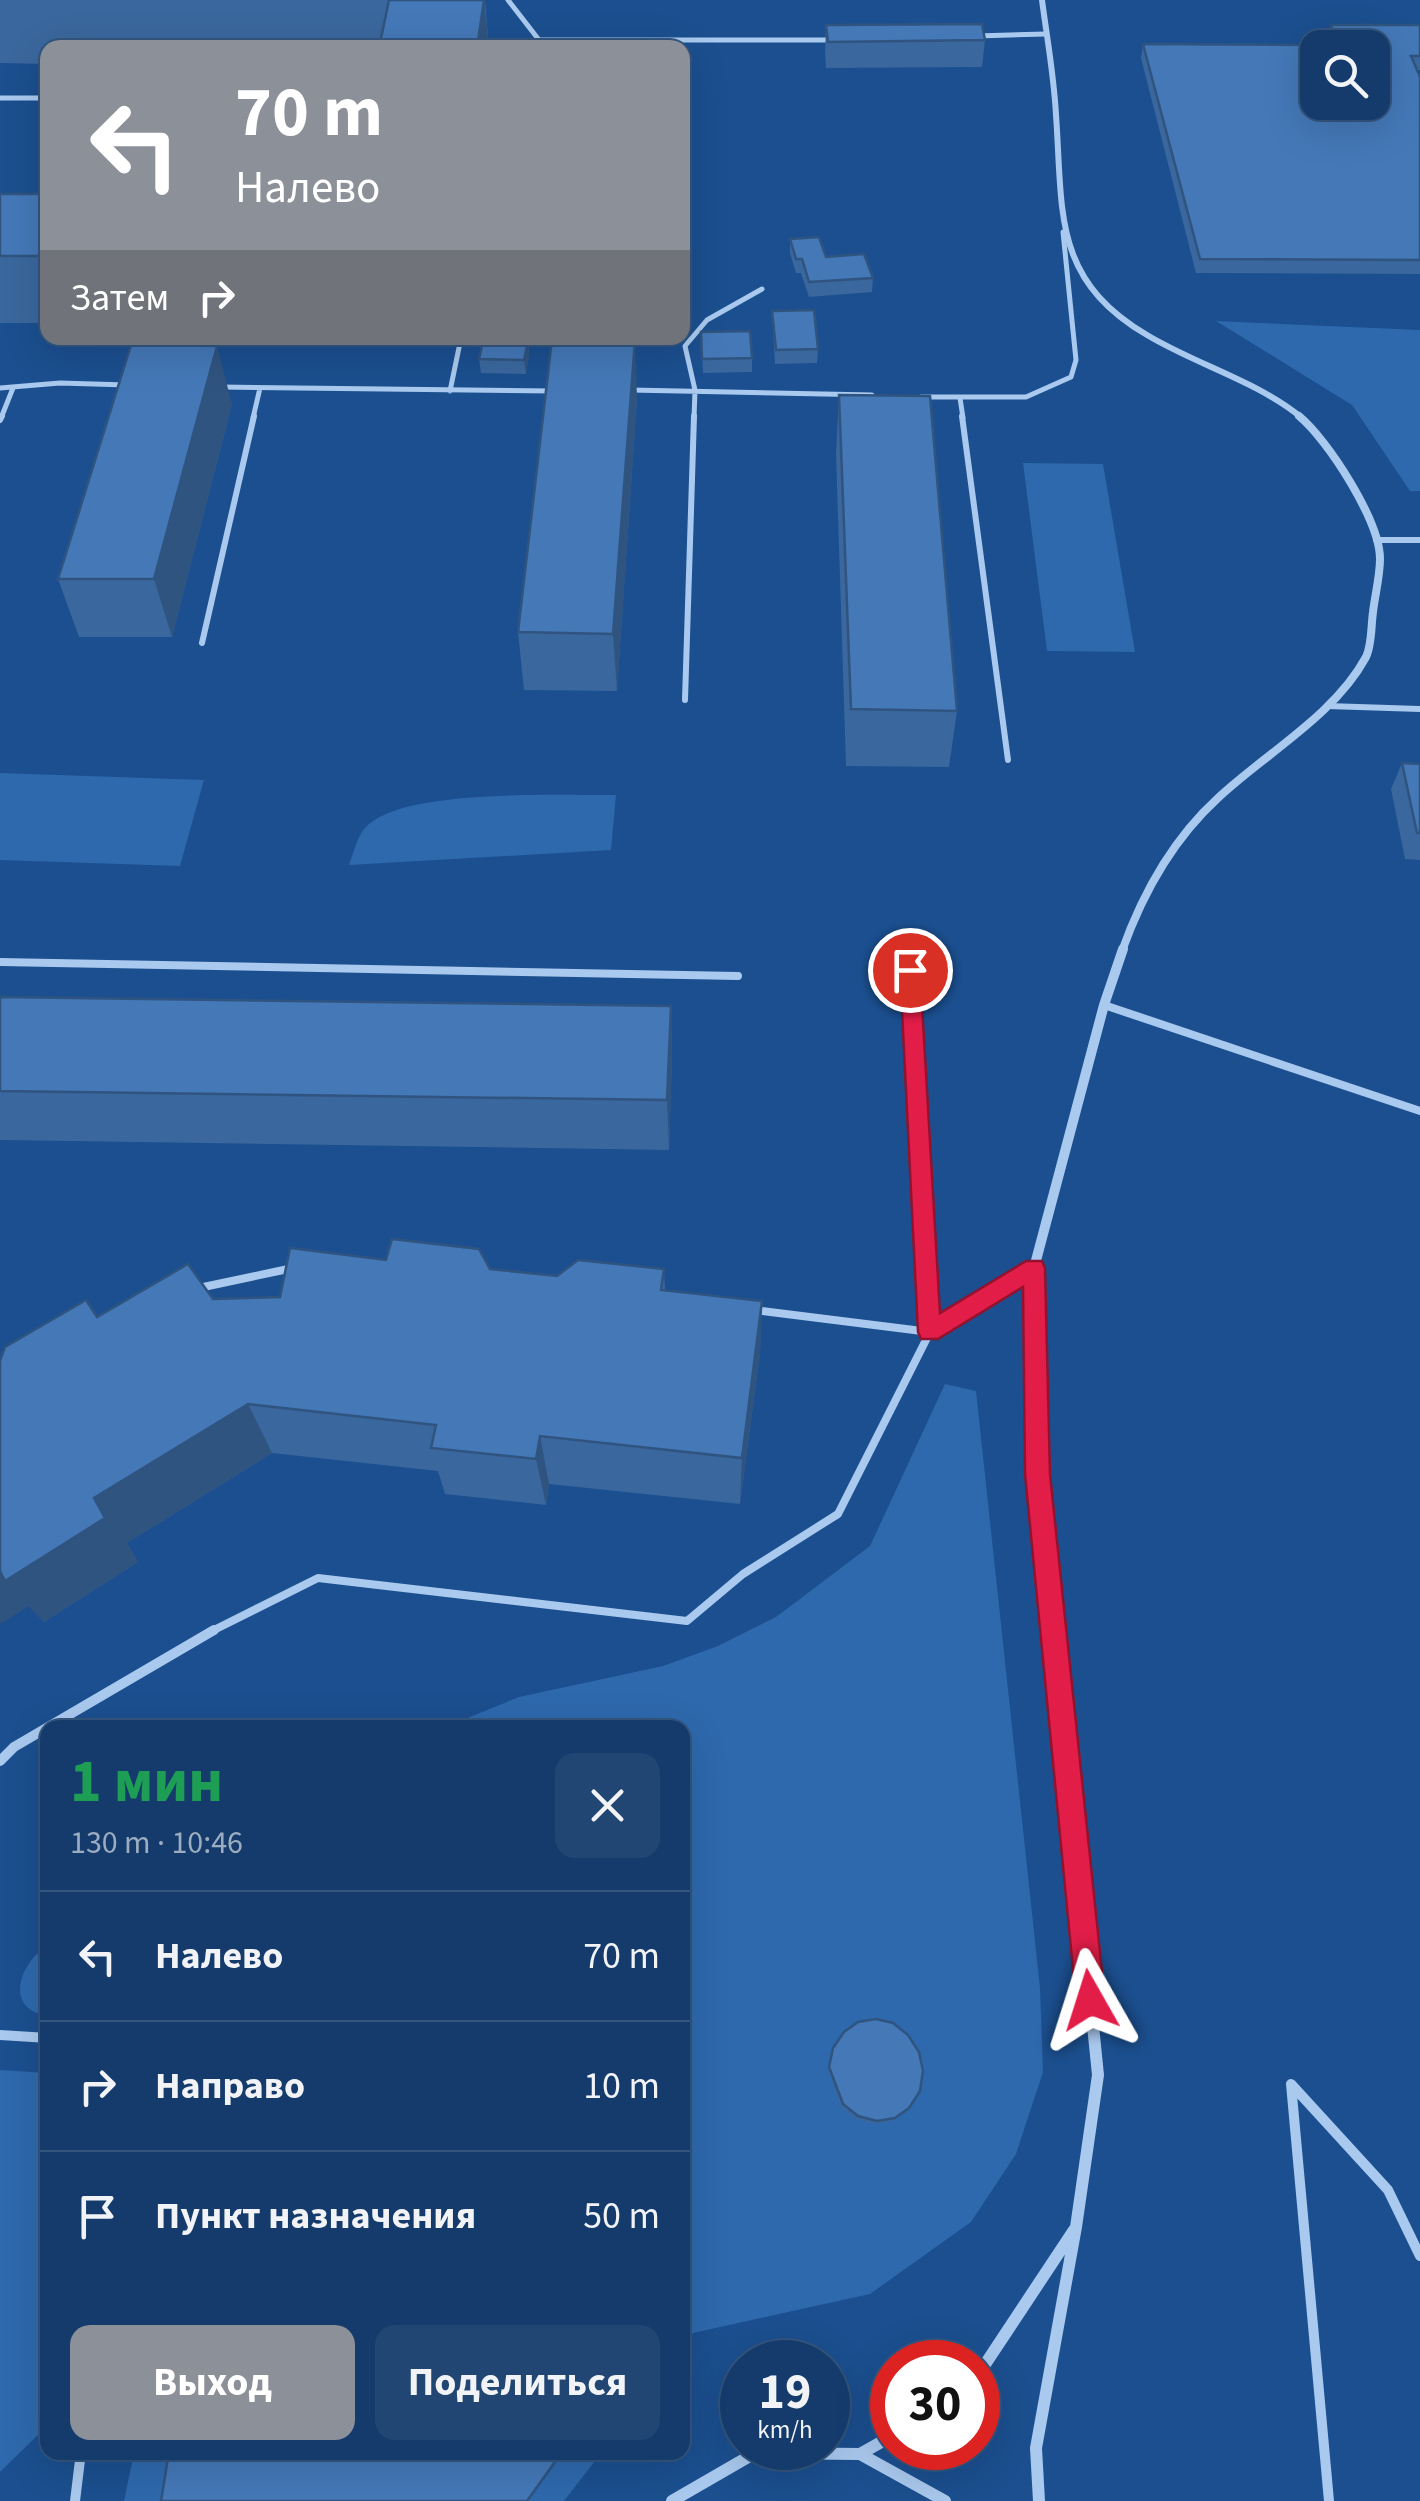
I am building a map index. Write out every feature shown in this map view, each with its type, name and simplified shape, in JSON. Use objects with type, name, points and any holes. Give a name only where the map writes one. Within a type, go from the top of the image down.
[{"type":"street","points":[[1039,2501],[1036,2448],[1076,2227],[1098,2076],[1038,1474],[1034,1268],[1104,1005],[1133,921],[1168,855],[1215,800],[1327,706],[1368,654],[1380,556],[1376,540],[1324,436],[1250,382],[1134,329],[1101,303],[1081,277],[1063,232],[1055,99],[1042,0]]},
{"type":"street","points":[[1000,2342],[1076,2227]]},
{"type":"street","points":[[860,2454],[870,2448]]},
{"type":"street","points":[[672,2501],[755,2453],[860,2454],[945,2501]]},
{"type":"lane","points":[[508,0],[539,40]]},
{"type":"lane","points":[[967,36],[1046,34]]},
{"type":"lane","points":[[690,43],[849,39]]},
{"type":"lane","points":[[0,98],[40,98]]},
{"type":"lane","points":[[903,396],[1026,398],[1071,377],[1076,360],[1063,232]]},
{"type":"lane","points":[[690,339],[707,320],[762,289]]},
{"type":"lane","points":[[450,391],[459,345]]},
{"type":"lane","points":[[685,345],[695,390],[686,700]]},
{"type":"lane","points":[[0,388],[60,383],[133,385]]},
{"type":"lane","points":[[206,387],[563,390]]},
{"type":"lane","points":[[0,420],[13,388]]},
{"type":"lane","points":[[202,643],[260,388]]},
{"type":"lane","points":[[620,390],[884,396]]},
{"type":"lane","points":[[960,398],[1008,760]]},
{"type":"lane","points":[[1376,540],[1420,540]]},
{"type":"lane","points":[[1327,706],[1420,708]]},
{"type":"lane","points":[[0,962],[738,976]]},
{"type":"lane","points":[[60,1720],[221,1626],[318,1578],[687,1621],[743,1574],[838,1514],[930,1332],[910,970]]},
{"type":"lane","points":[[1104,1005],[1420,1111]]},
{"type":"lane","points":[[175,1293],[312,1264]]},
{"type":"lane","points":[[751,1309],[930,1332],[1034,1268]]},
{"type":"lane","points":[[0,1761],[14,1747],[40,1732]]},
{"type":"lane","points":[[0,2035],[40,2038]]},
{"type":"lane","points":[[1329,2501],[1290,2084],[1388,2190],[1420,2256]]},
{"type":"lane","points":[[75,2501],[80,2460]]},
{"type":"shaded area","points":[[1216,321],[1420,330],[1420,491],[1410,491],[1352,405]]},
{"type":"shaded area","points":[[1023,463],[1103,464],[1135,652],[1047,651]]},
{"type":"shaded area","points":[[0,773],[204,780],[180,866],[0,860]]},
{"type":"shaded area","points":[[616,795],[611,850],[349,865],[364,829],[382,816],[410,806],[482,797]]},
{"type":"shaded area","points":[[945,1384],[976,1391],[1040,1988],[1043,2072],[1016,2154],[971,2222],[870,2294],[693,2333],[690,2337],[690,1720],[463,1720],[519,1697],[663,1666],[718,1646],[776,1617],[870,1546]]},
{"type":"shaded area","points":[[40,1952],[40,2013],[25,2005],[20,1985]]},
{"type":"shaded area","points":[[0,2070],[40,2072],[40,2433],[0,2472]]},
{"type":"shaded area","points":[[133,2460],[176,2460],[169,2501],[124,2501]]},
{"type":"shaded area","points":[[558,2460],[596,2460],[564,2501],[528,2501]]},
{"type":"building","points":[[389,0],[484,0],[478,40],[381,40]]},
{"type":"building","points":[[982,24],[985,40],[828,42],[826,25]]},
{"type":"building","points":[[1331,25],[1420,25],[1420,56],[1411,56],[1420,77],[1420,260],[1200,259],[1143,44],[1300,45],[1300,120],[1390,120],[1390,30],[1333,30]]},
{"type":"building","points":[[0,194],[40,194],[40,256],[0,256]]},
{"type":"building","points":[[819,237],[826,257],[864,254],[873,278],[809,282],[790,239]]},
{"type":"building","points":[[814,310],[818,349],[776,350],[772,311]]},
{"type":"building","points":[[750,331],[752,358],[702,359],[701,332]]},
{"type":"building","points":[[131,345],[217,346],[154,579],[58,579]]},
{"type":"building","points":[[482,345],[527,345],[524,360],[479,359]]},
{"type":"building","points":[[551,345],[635,345],[613,634],[518,632]]},
{"type":"building","points":[[839,395],[930,396],[957,711],[851,709]]},
{"type":"building","points":[[1402,763],[1420,764],[1420,833],[1417,833]]},
{"type":"building","points":[[0,997],[671,1006],[667,1100],[0,1091]]},
{"type":"building","points":[[392,1239],[479,1249],[490,1269],[557,1276],[578,1260],[664,1269],[661,1290],[762,1301],[742,1458],[540,1436],[536,1459],[431,1448],[436,1425],[248,1404],[94,1498],[105,1518],[5,1581],[0,1571],[0,1361],[5,1347],[86,1300],[97,1317],[188,1264],[213,1299],[280,1297],[290,1248],[386,1260]]},
{"type":"building","points":[[876,2019],[893,2023],[908,2035],[919,2052],[923,2071],[920,2091],[909,2108],[895,2118],[877,2121],[858,2116],[843,2104],[829,2067],[833,2048],[844,2032],[858,2022]]},
{"type":"building","points":[[168,2460],[556,2460],[527,2501],[161,2501]]},
{"type":"route","points":[[910,970],[930,1332],[1034,1268],[1038,1474],[1090,2000]]}]
